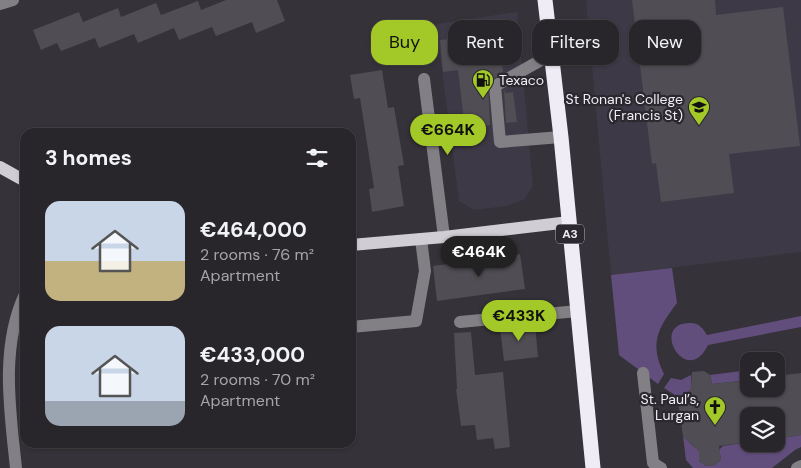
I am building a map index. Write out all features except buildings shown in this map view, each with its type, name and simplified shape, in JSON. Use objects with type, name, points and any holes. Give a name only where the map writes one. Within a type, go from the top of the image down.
[{"type":"highway","name":"A3","points":[[545,0],[548,20]]},
{"type":"highway","name":"A3","points":[[553,65],[593,468]]},
{"type":"main road","points":[[0,167],[20,178]]},
{"type":"main road","points":[[356,245],[444,237],[569,222]]},
{"type":"street","points":[[0,4],[13,0]]},
{"type":"street","points":[[532,65],[495,86],[500,142],[561,137]]},
{"type":"street","points":[[424,79],[444,237]]},
{"type":"street","points":[[356,327],[416,321],[425,271],[422,239]]},
{"type":"street","points":[[460,322],[578,310]]},
{"type":"street","points":[[16,468],[9,396],[12,334],[20,311]]},
{"type":"street","points":[[643,373],[653,464],[661,468]]},
{"type":"street","points":[[797,468],[801,466]]},
{"type":"shaded area","name":"St Ronan's College (Francis St)","points":[[586,0],[801,0],[801,252],[611,275],[592,65],[619,65],[619,20],[588,20]]},
{"type":"shaded area","points":[[517,12],[518,20],[463,20]]},
{"type":"shaded area","points":[[448,22],[448,65],[522,65],[533,185],[525,199],[507,206],[474,210],[459,201],[438,39],[438,24]]},
{"type":"shaded area","points":[[672,268],[677,303],[665,320],[658,336],[657,353],[664,374],[658,384],[619,355],[611,275]]},
{"type":"shaded area","points":[[801,316],[801,327],[708,345],[700,357],[691,360],[682,358],[672,342],[672,333],[677,326],[689,323],[695,323],[700,326],[707,335]]},
{"type":"shaded area","points":[[740,371],[740,381],[712,384],[710,375]]},
{"type":"shaded area","points":[[691,375],[691,387],[697,393],[686,395],[679,409],[678,397],[664,388],[671,378],[681,380]]},
{"type":"shaded area","points":[[801,435],[801,447],[772,468],[693,468],[686,460],[683,436],[694,447],[703,446],[699,452],[699,461],[706,466],[715,465],[721,459],[719,450],[723,446],[740,443],[740,452],[785,452],[785,438]]},
{"type":"place","name":"Texaco","points":[[483,99]]},
{"type":"place","name":"St Ronan's College (Francis St)","points":[[699,126]]},
{"type":"place","name":"St. Paul’s, Lurgan","points":[[715,426]]}]
